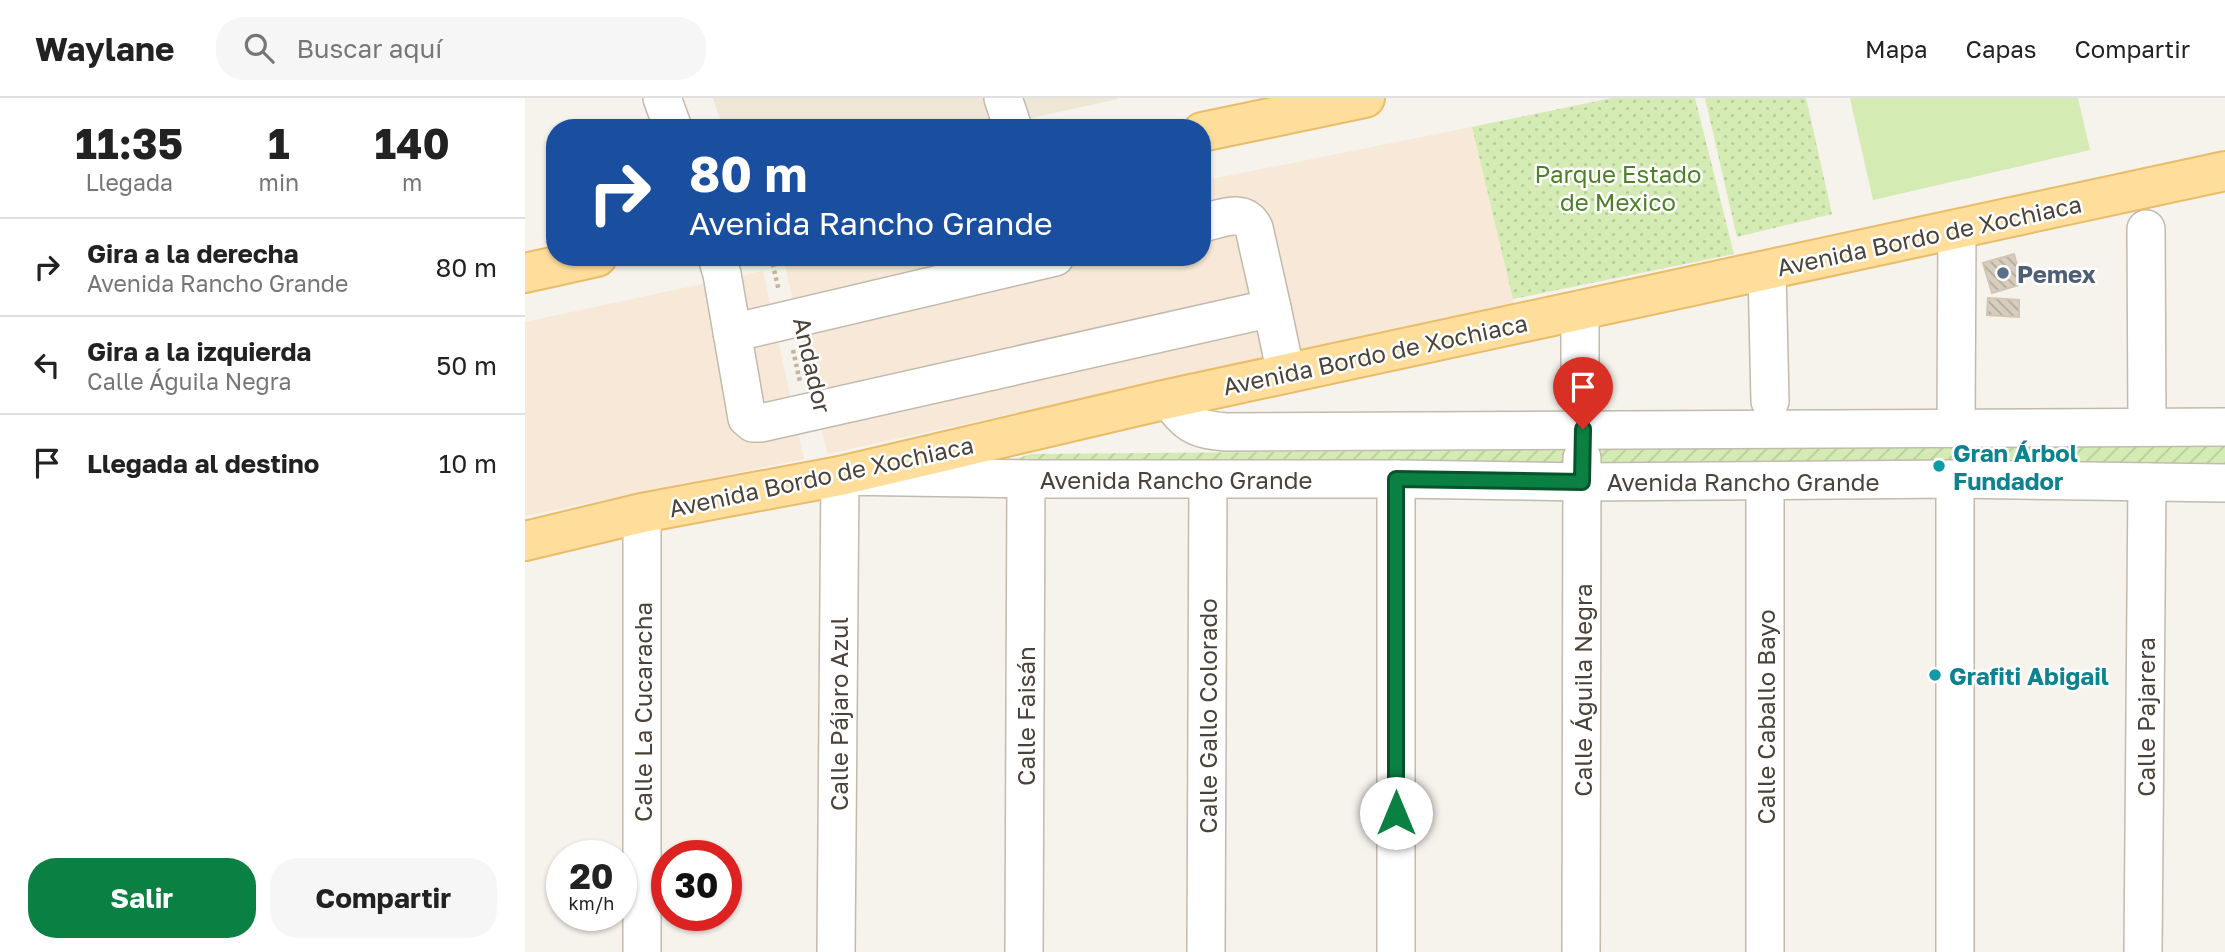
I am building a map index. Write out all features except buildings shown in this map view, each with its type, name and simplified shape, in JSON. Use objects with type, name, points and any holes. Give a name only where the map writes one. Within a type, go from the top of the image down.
[{"type":"main road","points":[[1211,130],[1365,98]]},
{"type":"main road","name":"Avenida Bordo de Xochiaca","points":[[525,541],[642,513],[840,476],[1286,374],[2225,171]]},
{"type":"main road","points":[[525,272],[554,266]]},
{"type":"street","points":[[662,98],[670,119]]},
{"type":"street","points":[[1003,98],[1010,119]]},
{"type":"street","points":[[1211,221],[1235,215],[1243,216],[1254,228],[1286,374]]},
{"type":"street","points":[[1957,229],[1957,429]]},
{"type":"street","points":[[2146,229],[2147,426]]},
{"type":"street","points":[[719,266],[747,418],[761,423],[1272,308]]},
{"type":"street","points":[[732,332],[1017,266]]},
{"type":"street","points":[[1767,271],[1770,401]]},
{"type":"street","points":[[1580,310],[1580,391]]},
{"type":"street","name":"Avenida Rancho Grande","points":[[1168,400],[1186,422],[1204,430],[1226,432],[2225,427]]},
{"type":"street","name":"Calle Águila Negra","points":[[1581,952],[1583,429]]},
{"type":"street","name":"Avenida Rancho Grande","points":[[840,476],[1026,480],[2225,482]]},
{"type":"street","name":"Calle Pájaro Azul","points":[[836,952],[840,476]]},
{"type":"street","points":[[1396,479],[1396,952]]},
{"type":"street","name":"Calle Faisán","points":[[1024,952],[1026,480]]},
{"type":"street","name":"Calle Gallo Colorado","points":[[1206,952],[1208,480]]},
{"type":"street","points":[[1955,480],[1955,952]]},
{"type":"street","name":"Calle Caballo Bayo","points":[[1765,481],[1765,952]]},
{"type":"street","name":"Calle Pajarera","points":[[2143,952],[2147,482]]},
{"type":"street","name":"Calle La Cucaracha","points":[[642,513],[642,952]]},
{"type":"path","name":"Andador","points":[[773,266],[808,413]]},
{"type":"shaded area","points":[[713,98],[1118,98],[1026,119],[720,119]]},
{"type":"shaded area","points":[[1472,127],[1514,304],[827,454],[785,266],[1211,266],[1211,179]]},
{"type":"shaded area","points":[[763,271],[804,459],[525,516],[525,322]]},
{"type":"green space","name":"Parque Estado de Mexico","points":[[1612,98],[1695,98],[1734,254],[1513,299],[1472,127]]},
{"type":"green space","points":[[1705,98],[1806,98],[1832,214],[1737,237]]},
{"type":"green space","points":[[1850,98],[2078,98],[2090,150],[1873,200]]},
{"type":"green space","points":[[2225,444],[2225,466],[992,467],[1031,454]]},
{"type":"place","name":"Pemex","points":[[2003,273]]},
{"type":"place","name":"Gran Árbol Fundador","points":[[1939,466]]},
{"type":"place","name":"Grafiti Abigail","points":[[1935,675]]},
{"type":"route","points":[[1396,813],[1396,479],[1582,482],[1583,429]]}]
